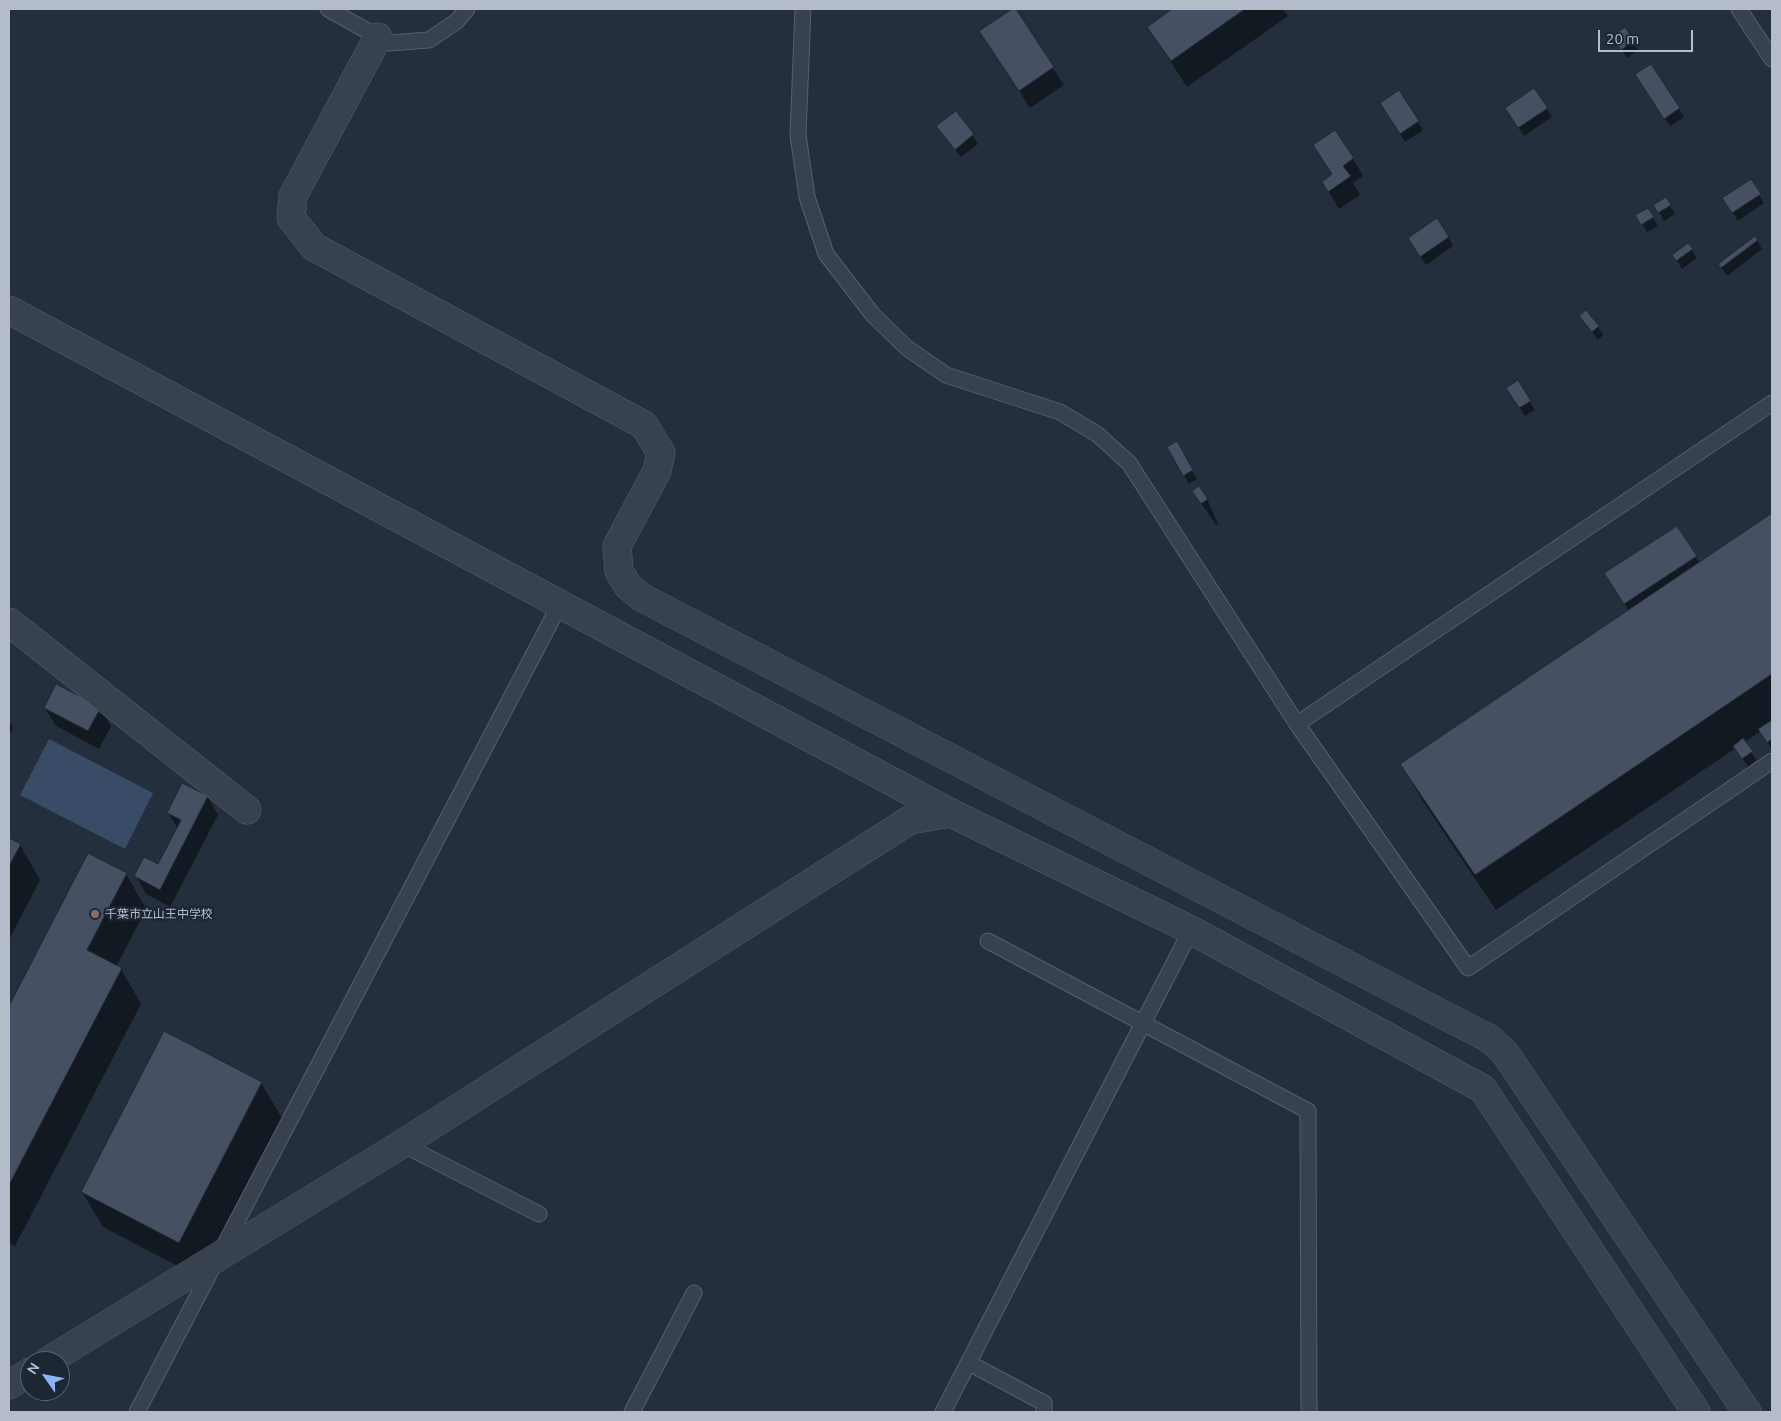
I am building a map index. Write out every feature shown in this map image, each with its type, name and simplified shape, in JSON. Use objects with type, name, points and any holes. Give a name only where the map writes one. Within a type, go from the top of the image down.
[{"type":"street","points":[[378,37],[293,196],[291,218],[314,247],[644,425],[661,453],[657,471],[616,546],[619,571],[628,586],[642,597],[1490,1040],[1505,1053],[1747,1412]]},
{"type":"street","points":[[9,310],[951,813],[1191,930],[1483,1089],[1696,1412]]},
{"type":"street","points":[[9,622],[247,810]]},
{"type":"street","points":[[64,1351],[402,1144],[910,820],[951,813]]},
{"type":"street","points":[[9,1385],[20,1378]]},
{"type":"lane","points":[[328,9],[389,42],[429,40],[457,21],[467,9]]},
{"type":"lane","points":[[803,9],[798,135],[806,197],[826,254],[873,316],[907,348],[946,375],[1060,412],[1097,434],[1129,463],[1297,724],[1468,968],[1772,761]]},
{"type":"lane","points":[[1739,9],[1772,59]]},
{"type":"lane","points":[[1297,724],[1772,402]]},
{"type":"lane","points":[[137,1412],[560,604]]},
{"type":"lane","points":[[943,1412],[1191,930]]},
{"type":"lane","points":[[988,941],[1308,1111],[1309,1412]]},
{"type":"lane","points":[[402,1144],[539,1214]]},
{"type":"lane","points":[[632,1412],[694,1293]]},
{"type":"lane","points":[[969,1363],[1044,1403],[1044,1412]]},
{"type":"water","points":[[49,739],[153,793],[125,849],[20,795]]},
{"type":"building","points":[[1012,9],[1016,9],[1054,67],[1019,91],[979,31]]},
{"type":"building","points":[[1172,9],[1245,9],[1171,61],[1147,27]]},
{"type":"building","points":[[1625,27],[1634,41],[1621,50],[1612,36]]},
{"type":"building","points":[[1651,64],[1680,108],[1664,119],[1635,74]]},
{"type":"building","points":[[1534,88],[1548,108],[1518,128],[1505,108]]},
{"type":"building","points":[[1399,90],[1419,121],[1400,134],[1380,103]]},
{"type":"building","points":[[956,111],[974,134],[955,150],[936,126]]},
{"type":"building","points":[[1335,130],[1354,158],[1343,166],[1351,176],[1328,192],[1322,182],[1332,174],[1313,145]]},
{"type":"building","points":[[1751,179],[1761,194],[1732,213],[1722,198]]},
{"type":"building","points":[[1666,197],[1671,205],[1658,213],[1653,205]]},
{"type":"building","points":[[1648,208],[1654,217],[1641,225],[1635,215]]},
{"type":"building","points":[[1437,218],[1449,237],[1420,257],[1408,238]]},
{"type":"building","points":[[1755,236],[1758,240],[1721,268],[1718,264]]},
{"type":"building","points":[[1688,243],[1693,249],[1676,261],[1672,255]]},
{"type":"building","points":[[1586,310],[1599,326],[1592,332],[1579,316]]},
{"type":"building","points":[[1518,380],[1531,401],[1519,408],[1506,388]]},
{"type":"building","points":[[1177,441],[1193,470],[1183,476],[1167,447]]},
{"type":"building","points":[[1199,486],[1208,499],[1201,504],[1192,491]]},
{"type":"building","points":[[1772,513],[1772,674],[1475,875],[1400,764]]},
{"type":"building","points":[[1677,526],[1697,556],[1624,604],[1604,573]]},
{"type":"building","points":[[56,684],[101,707],[88,731],[44,708]]},
{"type":"building","points":[[1772,720],[1772,739],[1767,743],[1758,729]]},
{"type":"building","points":[[1743,738],[1753,751],[1742,759],[1733,746]]},
{"type":"building","points":[[182,783],[208,796],[160,890],[134,876],[144,857],[158,864],[181,820],[167,813]]},
{"type":"building","points":[[9,838],[21,844],[9,866]]},
{"type":"building","points":[[88,853],[127,873],[87,950],[122,968],[9,1185],[9,1006]]},
{"type":"building","points":[[164,1031],[262,1082],[179,1243],[81,1192]]},
{"type":"place","name":"千葉市立山王中学校","points":[[95,914]]}]
